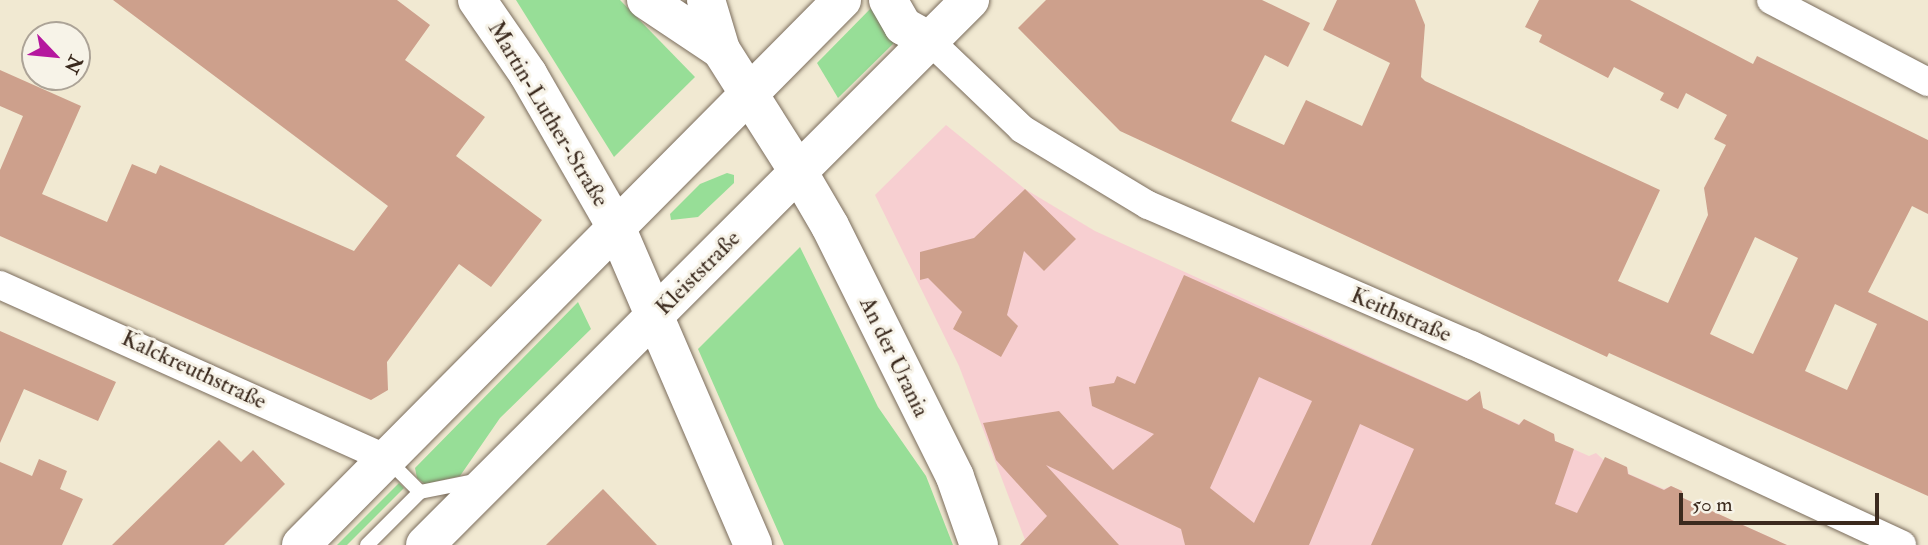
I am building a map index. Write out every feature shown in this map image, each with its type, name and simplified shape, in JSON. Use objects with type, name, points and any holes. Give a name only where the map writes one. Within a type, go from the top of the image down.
[{"type":"main road","name":"Martin-Luther-Straße","points":[[477,0],[528,74],[617,229]]},
{"type":"main road","points":[[646,0],[721,50]]},
{"type":"main road","points":[[706,0],[721,50],[799,173]]},
{"type":"main road","points":[[301,545],[842,0]]},
{"type":"main road","points":[[888,0],[903,26],[930,41]]},
{"type":"main road","name":"Kleiststraße","points":[[425,545],[970,0]]},
{"type":"main road","name":"An der Urania","points":[[799,173],[830,226],[955,477],[979,545]]},
{"type":"main road","points":[[617,229],[753,545]]},
{"type":"street","points":[[1771,0],[1928,82]]},
{"type":"street","name":"Keithstraße","points":[[930,41],[1022,129],[1148,205],[1472,345],[1902,545]]},
{"type":"street","name":"Kalckreuthstraße","points":[[0,285],[387,459]]},
{"type":"lane","points":[[387,459],[420,492]]},
{"type":"lane","points":[[368,545],[420,492],[493,477]]},
{"type":"shaded area","points":[[946,125],[1025,189],[1095,231],[1463,399],[1481,401],[1483,408],[1519,424],[1523,420],[1554,434],[1555,441],[1589,456],[1596,453],[1609,465],[1627,467],[1629,474],[1664,489],[1671,486],[1682,491],[1683,498],[1787,545],[1027,545],[959,366],[875,195]]},
{"type":"green space","points":[[516,0],[620,0],[695,77],[614,157]]},
{"type":"green space","points":[[875,4],[896,41],[838,98],[817,63]]},
{"type":"green space","points":[[727,173],[734,175],[734,183],[698,217],[671,220],[670,214],[700,184]]},
{"type":"green space","points":[[800,247],[878,407],[926,476],[953,545],[784,545],[698,349]]},
{"type":"green space","points":[[578,302],[591,329],[500,418],[460,476],[425,484],[417,478],[415,468]]},
{"type":"green space","points":[[399,483],[404,488],[347,545],[337,545]]},
{"type":"building","points":[[113,0],[397,0],[430,25],[405,60],[485,117],[456,156],[542,220],[491,287],[459,264],[387,362],[388,390],[371,400],[0,236],[0,170],[23,116],[0,106],[0,70],[21,79],[21,91],[47,91],[81,106],[42,194],[107,222],[132,164],[156,174],[160,165],[354,251],[388,206]]},
{"type":"building","points":[[1046,0],[1262,0],[1310,23],[1288,67],[1265,55],[1231,121],[1284,145],[1306,100],[1362,126],[1390,63],[1323,30],[1337,0],[1415,0],[1425,25],[1421,77],[1425,81],[1660,190],[1618,281],[1668,303],[1708,215],[1704,188],[1726,145],[1714,139],[1727,115],[1686,93],[1678,109],[1660,100],[1664,93],[1614,67],[1608,78],[1539,42],[1542,35],[1525,27],[1539,0],[1630,0],[1753,64],[1757,56],[1928,140],[1928,214],[1912,206],[1868,292],[1928,321],[1928,496],[1609,353],[1607,357],[1120,131],[1018,28]],"holes":[[[1755,237],[1798,258],[1753,354],[1710,334]],[[1835,304],[1877,324],[1847,390],[1805,371]]]},
{"type":"building","points":[[1025,189],[1076,239],[1044,271],[1024,251],[1007,315],[1018,326],[1001,357],[953,329],[962,312],[928,278],[920,280],[920,252],[974,238]]},
{"type":"building","points":[[1184,275],[1467,401],[1480,391],[1483,408],[1519,425],[1524,419],[1554,434],[1555,441],[1574,449],[1555,504],[1577,513],[1605,457],[1627,467],[1628,474],[1664,490],[1671,486],[1682,491],[1683,498],[1787,545],[1371,545],[1414,449],[1360,424],[1309,545],[1185,545],[1181,529],[1046,465],[1119,545],[1020,545],[1047,516],[996,460],[983,423],[1059,411],[1113,470],[1154,434],[1092,406],[1089,387],[1114,383],[1117,376],[1135,384]],"holes":[[[1259,377],[1312,401],[1254,523],[1210,488]]]},
{"type":"building","points":[[0,331],[116,382],[98,421],[24,389],[0,443]]},
{"type":"building","points":[[219,440],[241,462],[253,450],[285,484],[224,545],[112,545]]},
{"type":"building","points":[[39,459],[67,471],[60,489],[83,499],[62,545],[0,545],[0,462],[32,476]]},
{"type":"building","points":[[603,489],[657,545],[546,545]]}]
